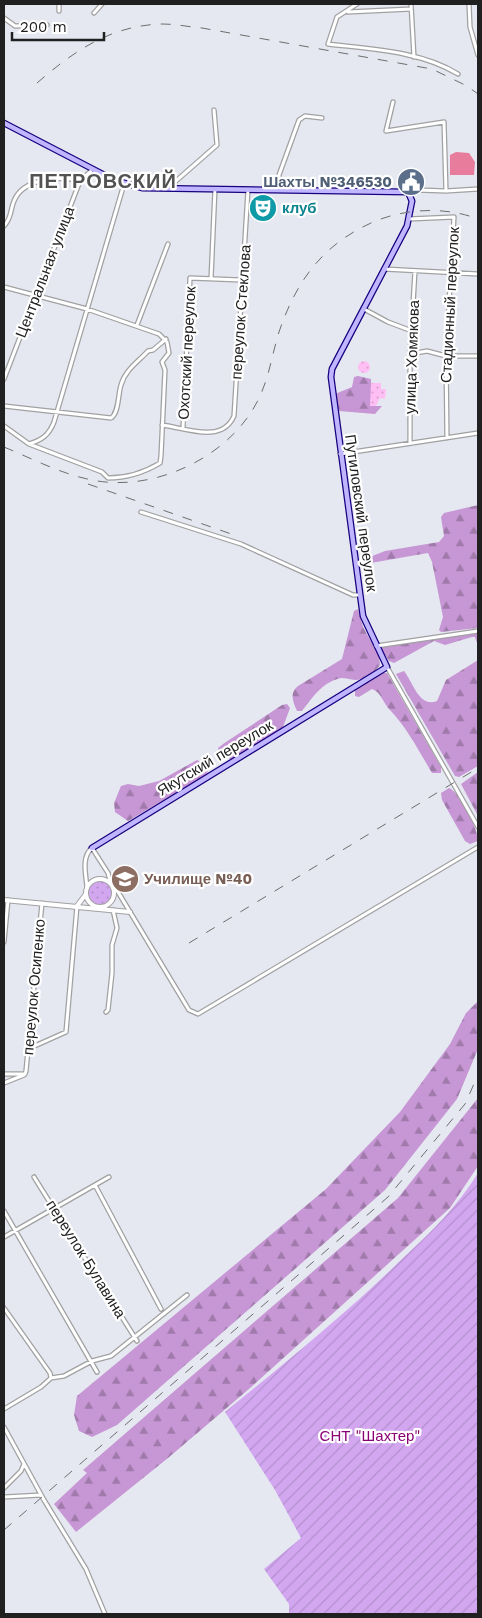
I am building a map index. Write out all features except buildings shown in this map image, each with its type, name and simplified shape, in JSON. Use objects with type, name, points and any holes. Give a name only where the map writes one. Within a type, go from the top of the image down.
[{"type":"main road","points":[[4,122],[124,184],[142,188],[408,192]]},
{"type":"main road","name":"Путиловский переулок","points":[[387,668],[364,622],[331,377],[332,369],[410,219],[412,200],[408,192]]},
{"type":"main road","name":"Якутский переулок","points":[[92,848],[387,668]]},
{"type":"street","points":[[59,4],[59,11]]},
{"type":"street","points":[[94,13],[102,4]]},
{"type":"street","points":[[357,4],[337,17],[328,44],[414,57],[448,67],[458,74]]},
{"type":"street","points":[[411,4],[414,57]]},
{"type":"street","points":[[469,4],[470,27],[478,55]]},
{"type":"street","points":[[347,12],[411,9]]},
{"type":"street","points":[[4,18],[15,26],[47,25]]},
{"type":"street","points":[[393,102],[386,131],[444,122],[446,191]]},
{"type":"street","points":[[168,188],[217,145],[214,110]]},
{"type":"street","points":[[280,190],[280,175],[299,120],[306,116],[322,118]]},
{"type":"street","name":"Центральная улица","points":[[4,379],[80,181],[93,169]]},
{"type":"street","points":[[4,226],[10,218],[13,202],[19,192],[44,181],[80,181]]},
{"type":"street","points":[[4,426],[29,444],[42,440],[47,435],[57,413],[124,184]]},
{"type":"street","name":"Охотский переулок","points":[[183,428],[190,278],[211,279],[215,188]]},
{"type":"street","name":"переулок Стеклова","points":[[183,428],[216,433],[222,430],[234,416],[248,189]]},
{"type":"street","points":[[408,192],[418,190],[478,190]]},
{"type":"street","name":"Стадионный переулок","points":[[410,219],[454,217],[446,356],[447,438]]},
{"type":"street","points":[[136,325],[168,244]]},
{"type":"street","points":[[383,269],[478,274]]},
{"type":"street","name":"улица Хомякова","points":[[410,443],[410,354],[413,331],[415,271]]},
{"type":"street","points":[[211,279],[241,280]]},
{"type":"street","points":[[4,287],[136,325],[159,334],[166,339],[153,350],[148,350],[121,382],[114,416],[107,418],[4,406]]},
{"type":"street","points":[[363,308],[388,322],[413,331]]},
{"type":"street","name":"Охотский переулок","points":[[29,444],[102,472],[108,478],[125,477],[160,463],[165,370],[162,362],[170,352],[166,339]]},
{"type":"street","points":[[410,354],[433,352],[446,356],[478,356]]},
{"type":"street","points":[[162,425],[183,428]]},
{"type":"street","points":[[340,454],[478,433]]},
{"type":"street","points":[[141,512],[241,544],[353,595],[359,595]]},
{"type":"street","points":[[375,646],[478,631]]},
{"type":"street","name":"Путиловский переулок","points":[[387,668],[478,827]]},
{"type":"street","points":[[87,887],[98,879],[112,886],[130,912],[189,1010],[202,1013],[478,847]]},
{"type":"street","points":[[28,1049],[66,1032],[77,906],[86,894],[87,887],[84,868],[87,854],[92,848],[108,873],[114,894],[112,901],[100,908]]},
{"type":"street","points":[[86,894],[90,904],[100,908]]},
{"type":"street","points":[[4,942],[6,900],[130,912]]},
{"type":"street","name":"переулок Осипенко","points":[[25,1072],[42,903]]},
{"type":"street","points":[[106,1012],[108,1010],[112,973],[112,945],[117,928],[112,910]]},
{"type":"street","points":[[4,1074],[25,1072]]},
{"type":"street","points":[[4,1083],[25,1072]]},
{"type":"street","name":"переулок Булавина","points":[[34,1177],[137,1341]]},
{"type":"street","points":[[4,1238],[54,1207],[109,1178]]},
{"type":"street","points":[[94,1185],[161,1309]]},
{"type":"street","points":[[4,1211],[98,1372]]},
{"type":"street","points":[[4,1409],[41,1387],[51,1378],[64,1376],[92,1361],[111,1356],[187,1295]]},
{"type":"street","points":[[4,1308],[50,1373],[51,1378]]},
{"type":"street","points":[[4,1427],[41,1495],[86,1568],[105,1614]]},
{"type":"street","points":[[4,1488],[21,1471],[24,1463]]},
{"type":"street","points":[[4,1497],[41,1495]]},
{"type":"green space","points":[[354,377],[371,379],[371,406],[382,406],[375,414],[339,411],[335,394],[352,387]]},
{"type":"green space","points":[[478,505],[478,628],[441,632],[439,630],[443,617],[432,562],[428,553],[365,564],[362,560],[385,551],[439,542],[444,536],[441,517],[444,513]]},
{"type":"green space","points":[[358,609],[363,627],[379,656],[380,665],[376,670],[360,679],[341,678],[328,683],[318,691],[302,711],[297,711],[293,701],[293,692],[298,686],[342,659],[354,611]]},
{"type":"green space","points":[[478,633],[478,646],[475,637],[445,645],[434,641],[394,663],[389,661],[381,649],[385,646]]},
{"type":"green space","points":[[478,660],[478,766],[459,777],[455,776],[396,674],[404,671],[421,697],[426,701],[437,701],[446,680]]},
{"type":"green space","points":[[383,673],[387,673],[441,767],[441,773],[432,773],[407,732],[375,690],[372,689],[359,697],[355,696],[355,690]]},
{"type":"green space","points":[[287,704],[290,708],[283,727],[232,760],[219,752],[218,748],[223,744],[282,705]]},
{"type":"green space","points":[[197,760],[205,764],[208,771],[206,775],[128,821],[115,812],[114,803],[121,786],[128,784],[139,786],[159,781]]},
{"type":"green space","points":[[478,772],[478,816],[461,784]]},
{"type":"green space","points":[[449,788],[459,797],[468,812],[478,841],[470,844],[465,841],[442,800],[441,793]]},
{"type":"green space","points":[[100,881],[105,882],[111,888],[111,898],[105,904],[100,905],[95,904],[89,898],[88,893],[89,888],[95,882]]},
{"type":"green space","points":[[478,1001],[478,1049],[457,1099],[385,1190],[117,1425],[92,1437],[79,1431],[74,1415],[77,1396],[326,1189],[400,1112],[450,1044],[466,1013]]},
{"type":"green space","points":[[478,1098],[478,1166],[450,1208],[249,1389],[168,1458],[76,1532],[54,1504],[87,1473],[83,1470],[398,1198]]},
{"type":"green space","name":"СНТ \"Шахтер\"","points":[[478,1173],[478,1614],[289,1614],[289,1604],[264,1569],[301,1538],[275,1490],[225,1412],[316,1337],[382,1278],[444,1218],[462,1197]]},
{"type":"shaded area","points":[[456,152],[469,153],[475,162],[474,175],[450,175],[450,155]]},
{"type":"shaded area","points":[[364,361],[370,367],[364,373],[358,367]]},
{"type":"shaded area","points":[[371,383],[381,383],[381,389],[386,389],[385,399],[380,398],[376,406],[370,406]]},
{"type":"railway","points":[[37,83],[65,60],[94,42],[110,35],[144,26],[173,24],[432,69],[467,86],[478,94]]},
{"type":"railway","points":[[4,447],[69,474],[92,480],[116,483],[141,481],[166,475],[190,465],[212,452],[231,436],[248,417],[263,388],[285,315],[303,280],[327,252],[359,229],[378,220],[403,213],[428,210],[454,212],[478,219]]},
{"type":"railway","points":[[88,484],[237,536]]},
{"type":"railway","points":[[189,943],[478,768]]},
{"type":"railway","points":[[4,1530],[388,1197],[465,1104],[478,1075]]},
{"type":"place","name":"Шахты №346530","points":[[411,182]]},
{"type":"place","name":"клуб","points":[[263,208]]},
{"type":"place","name":"Училище №40","points":[[125,879]]},
{"type":"district","name":"ПЕТРОВСКИЙ","points":[[103,181]]}]
